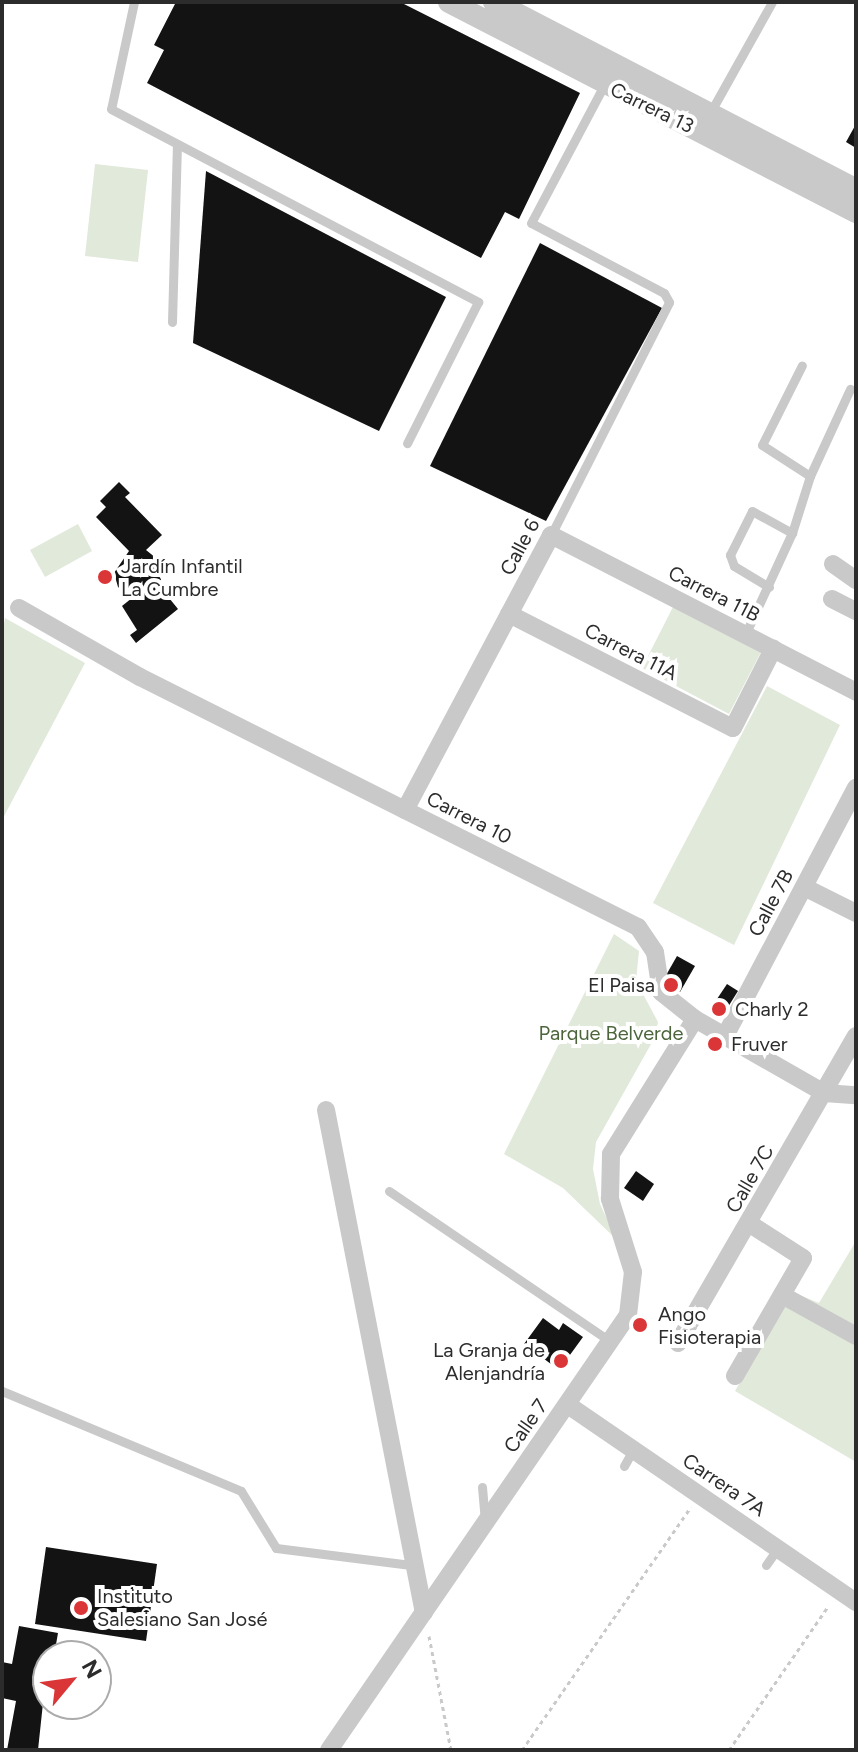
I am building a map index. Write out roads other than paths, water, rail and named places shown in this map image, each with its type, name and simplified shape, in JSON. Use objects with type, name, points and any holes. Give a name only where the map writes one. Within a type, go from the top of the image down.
[{"type":"street","name":"Carrera 13","points":[[449,2],[500,13],[710,113],[856,190]]},
{"type":"street","name":"Carrera 13","points":[[500,13],[604,85],[856,212]]},
{"type":"street","name":"Calle 6","points":[[405,810],[551,535]]},
{"type":"street","name":"Carrera 11B","points":[[551,535],[856,692]]},
{"type":"street","points":[[833,564],[856,580]]},
{"type":"street","points":[[832,599],[856,611]]},
{"type":"street","name":"Carrera 10","points":[[19,608],[140,677],[638,927],[655,952],[661,992],[695,1019],[824,1093],[856,1095]]},
{"type":"street","name":"Carrera 11A","points":[[509,614],[733,728],[773,649]]},
{"type":"street","name":"Calle 7B","points":[[724,1038],[856,788]]},
{"type":"street","points":[[839,821],[856,829]]},
{"type":"street","points":[[804,887],[856,913]]},
{"type":"street","name":"Calle 7","points":[[329,1750],[613,1344],[635,1289],[610,1199],[611,1154],[695,1019]]},
{"type":"street","name":"Calle 7C","points":[[678,1343],[750,1224],[856,1036]]},
{"type":"street","points":[[326,1110],[411,1565],[424,1613]]},
{"type":"street","points":[[735,1376],[803,1258],[750,1224]]},
{"type":"street","points":[[782,1295],[856,1336]]},
{"type":"street","name":"Carrera 7A","points":[[568,1405],[628,1458],[700,1495],[856,1602]]},
{"type":"lane","points":[[134,2],[111,109],[478,302],[407,443]]},
{"type":"lane","points":[[710,113],[772,2]]},
{"type":"lane","name":"Calle 6","points":[[551,535],[669,302],[664,293],[531,223],[604,85]]},
{"type":"lane","points":[[172,322],[177,144]]},
{"type":"lane","points":[[802,365],[762,445],[810,476]]},
{"type":"lane","points":[[745,635],[769,587],[792,533],[810,476],[850,389]]},
{"type":"lane","points":[[769,587],[734,566],[730,555],[752,511],[792,533]]},
{"type":"lane","points":[[389,1191],[613,1344]]},
{"type":"lane","points":[[2,1391],[241,1491],[276,1548],[411,1565]]},
{"type":"lane","points":[[482,1487],[486,1523]]},
{"type":"lane","points":[[766,1565],[778,1548]]},
{"type":"place","name":"Jardín Infantil La Cumbre","points":[[105,577]]},
{"type":"place","name":"El Paisa","points":[[671,985]]},
{"type":"place","name":"Charly 2","points":[[719,1009]]},
{"type":"place","name":"Fruver","points":[[715,1044]]},
{"type":"place","name":"Ango Fisioterapia","points":[[640,1325]]},
{"type":"place","name":"La Granja de Alenjandría","points":[[561,1361]]},
{"type":"place","name":"Instituto Salesiano San José","points":[[81,1608]]},
{"type":"park label","name":"Parque Belverde","points":[[611,1033]]}]
